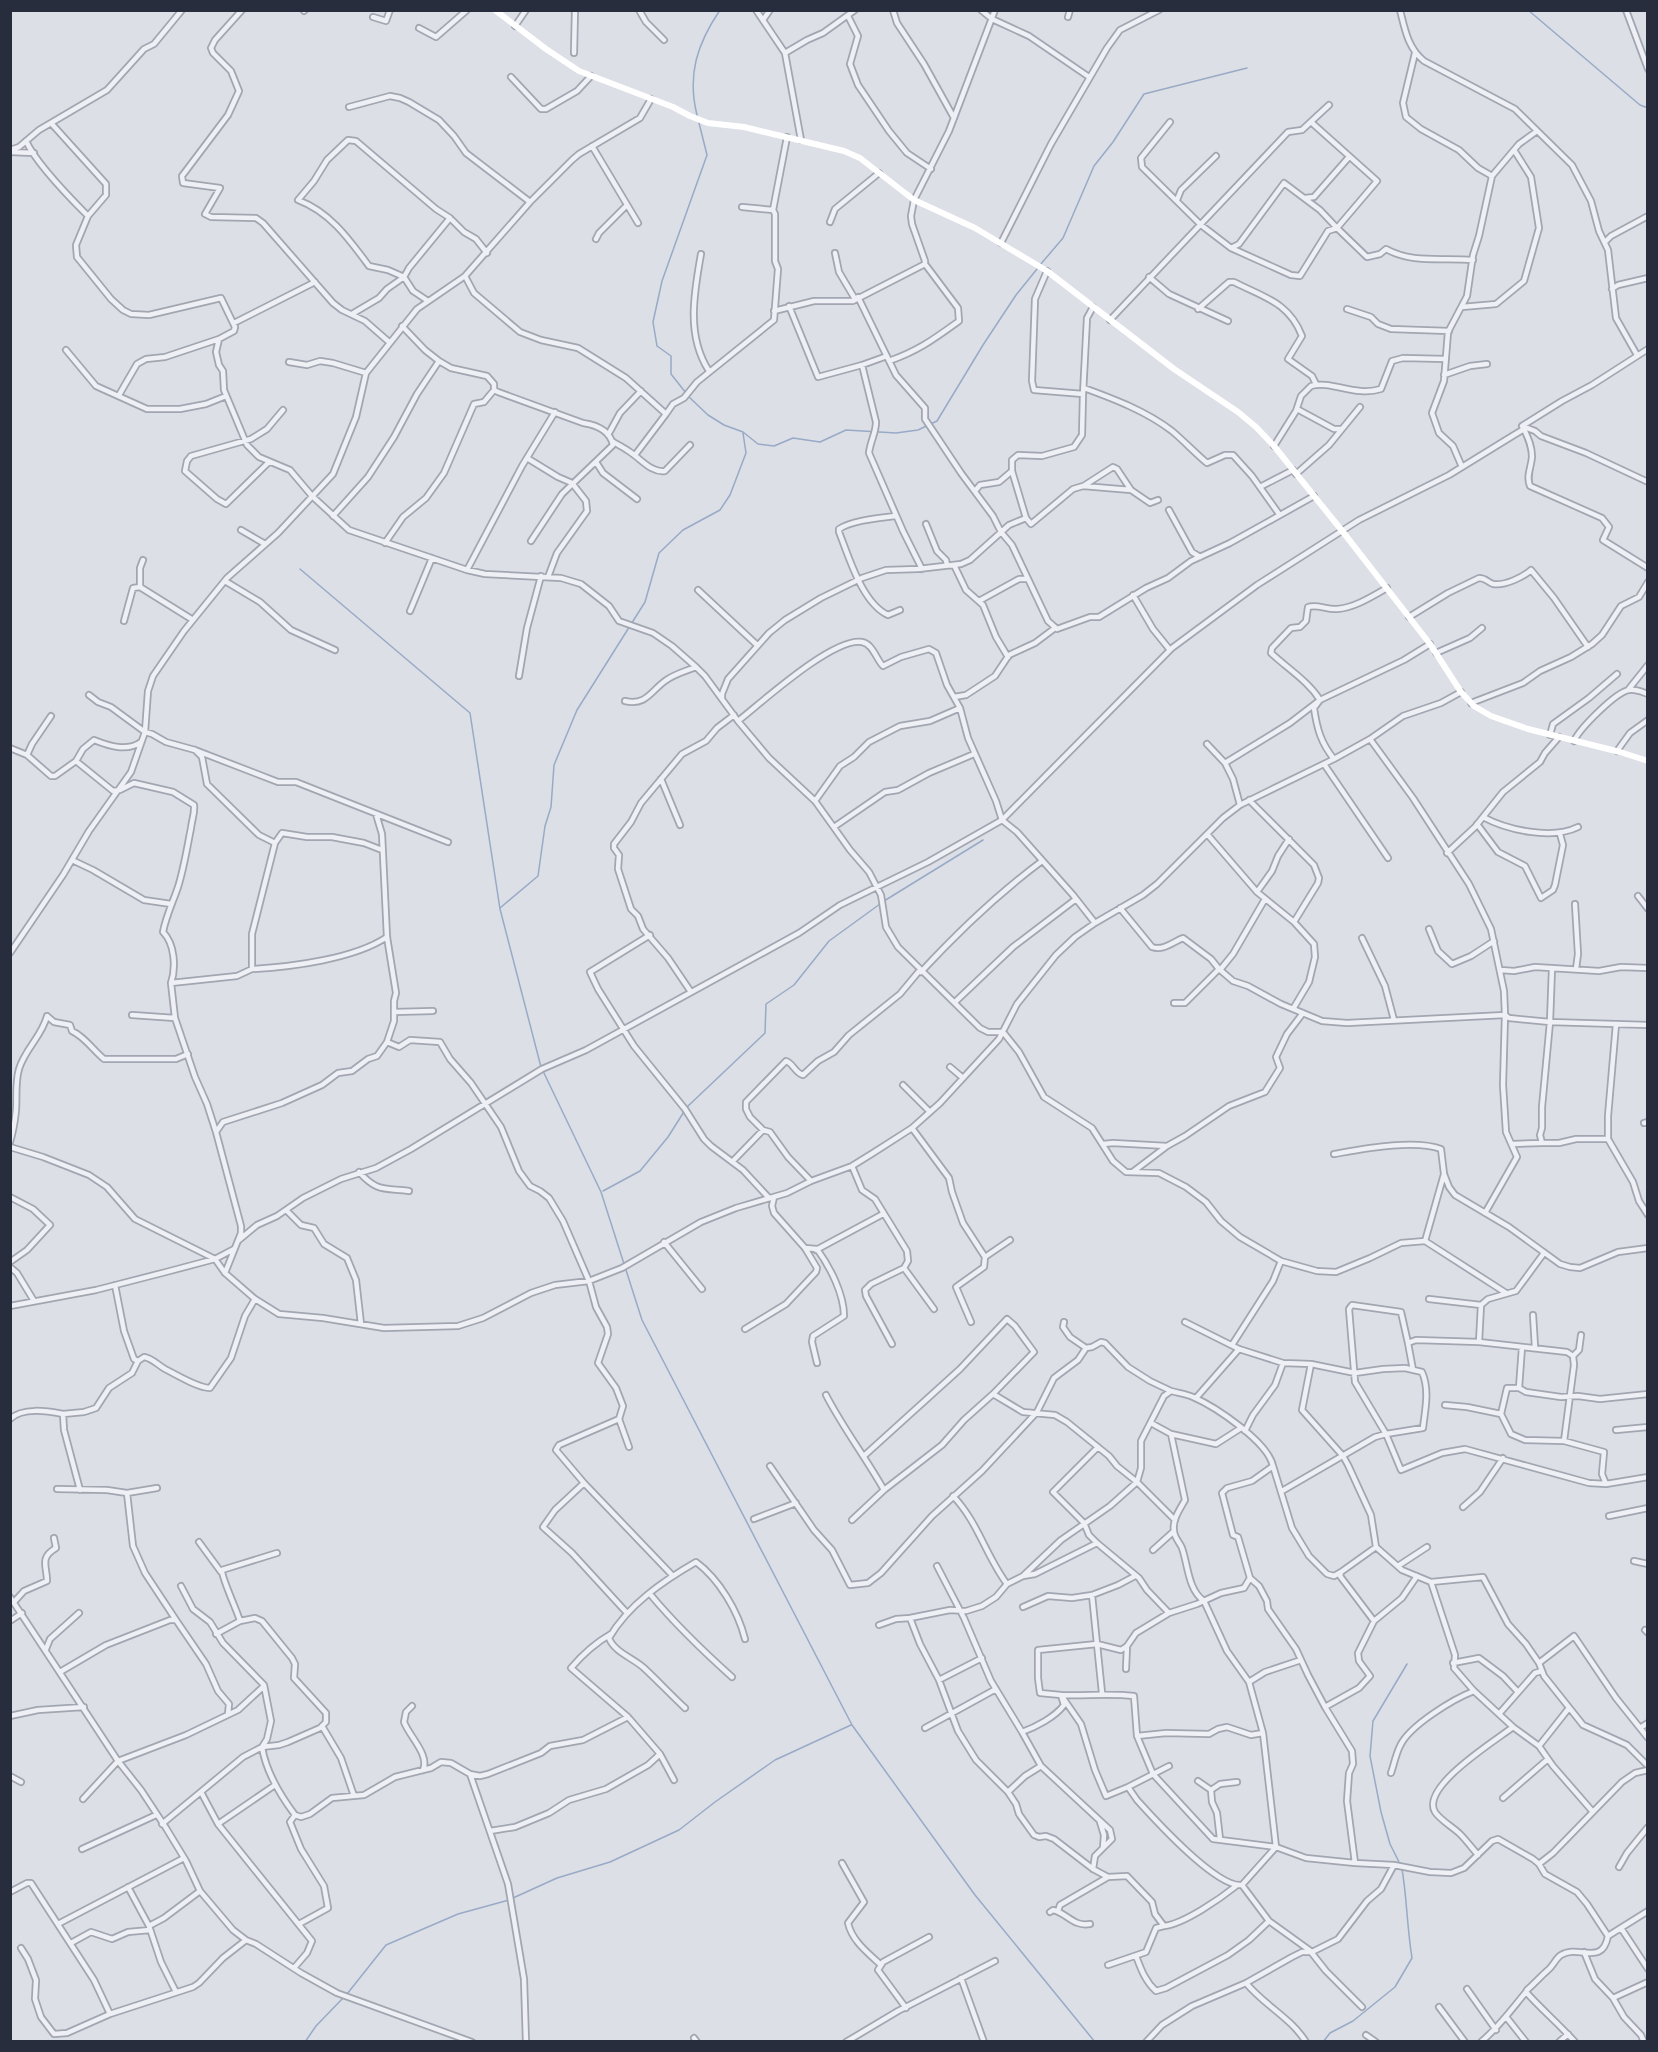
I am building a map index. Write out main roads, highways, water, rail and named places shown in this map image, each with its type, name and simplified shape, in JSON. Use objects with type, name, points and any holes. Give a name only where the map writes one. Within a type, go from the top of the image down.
[{"type":"waterway","points":[[697,115],[693,86],[696,60],[705,35],[720,10]]},
{"type":"waterway","points":[[1528,10],[1640,105],[1648,108]]},
{"type":"waterway","points":[[1040,265],[1063,238],[1094,166],[1113,142],[1144,94],[1247,68]]},
{"type":"waterway","points":[[686,393],[671,374],[671,356],[657,346],[653,322],[662,281],[707,155],[699,123]]},
{"type":"waterway","points":[[689,397],[708,415],[724,425],[743,432],[758,444],[774,446],[793,438],[820,442],[846,430],[896,433],[918,430],[937,421],[983,345],[1016,295],[1037,269]]},
{"type":"waterway","points":[[500,908],[538,876],[545,826],[551,807],[554,765],[577,710],[645,602],[659,553],[683,530],[720,510],[730,495],[746,453],[743,433]]},
{"type":"waterway","points":[[300,569],[470,713],[500,909],[541,1067]]},
{"type":"waterway","points":[[884,901],[983,840]]},
{"type":"waterway","points":[[603,1191],[640,1171],[668,1137],[687,1107],[765,1033],[766,1004],[794,985],[829,941],[880,904]]},
{"type":"waterway","points":[[543,1071],[601,1192],[642,1320],[852,1725],[975,1895],[1095,2042]]},
{"type":"waterway","points":[[1400,1864],[1390,1844],[1381,1812],[1370,1756],[1373,1721],[1407,1664]]},
{"type":"waterway","points":[[513,1898],[557,1878],[610,1862],[679,1830],[775,1760],[851,1725]]},
{"type":"waterway","points":[[1323,2042],[1330,2033],[1353,2021],[1395,1987],[1412,1958],[1402,1869]]},
{"type":"waterway","points":[[347,1994],[386,1945],[458,1914],[509,1900]]},
{"type":"waterway","points":[[305,2042],[316,2026],[344,1997]]}]
